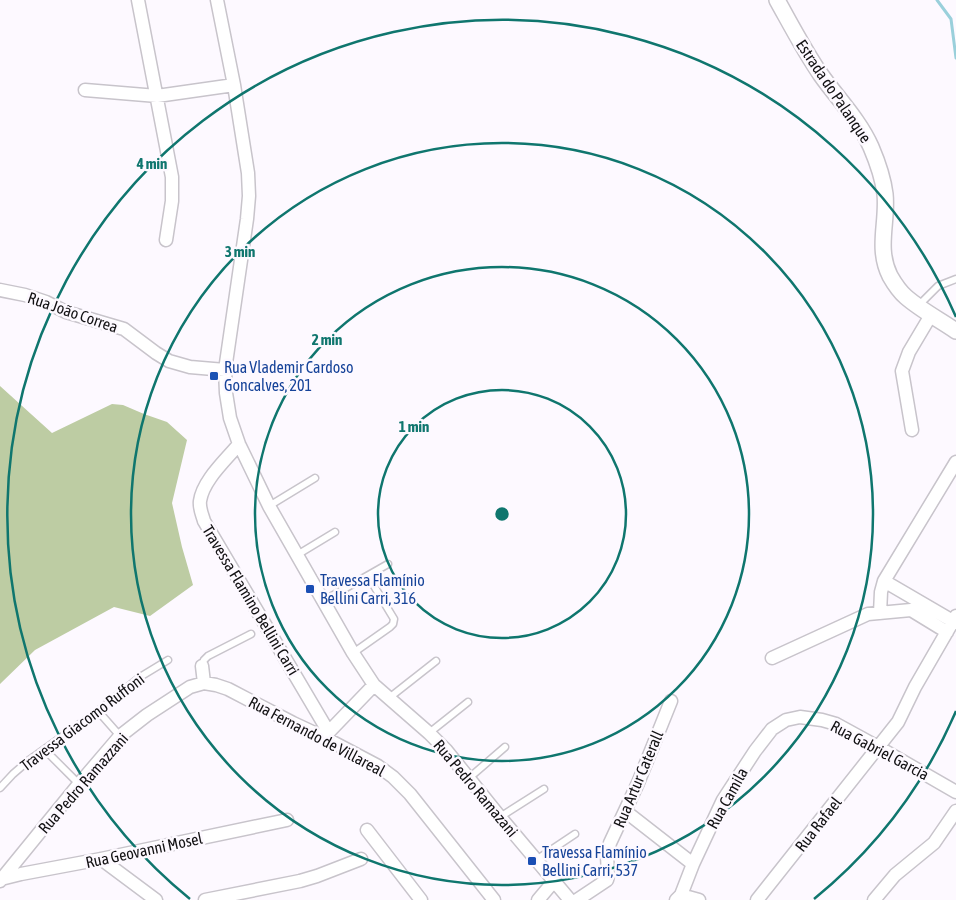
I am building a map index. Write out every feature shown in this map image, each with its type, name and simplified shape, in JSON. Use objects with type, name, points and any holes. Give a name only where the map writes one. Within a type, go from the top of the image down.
[{"type":"street","points":[[138,0],[172,177],[172,201],[166,240]]},
{"type":"street","points":[[217,0],[234,85],[248,173],[247,219],[225,370],[230,418],[239,444]]},
{"type":"street","name":"Estrada do Palanque","points":[[777,0],[794,32],[821,75],[850,112],[871,147],[882,177],[885,194],[882,245],[883,258],[887,270],[905,296],[956,331]]},
{"type":"street","points":[[85,90],[157,96],[234,85]]},
{"type":"street","name":"Rua João Correa","points":[[0,290],[24,295],[46,302],[66,312],[124,329],[168,361],[190,367],[225,370]]},
{"type":"street","points":[[912,430],[902,371],[909,352],[932,314]]},
{"type":"street","name":"Rua Pedro Ramazani","points":[[239,444],[270,506],[323,602],[374,685],[446,750],[500,818],[570,900]]},
{"type":"street","name":"Travessa Flamino Bellini Carri","points":[[239,444],[208,482],[200,502],[201,512],[204,521],[326,734]]},
{"type":"street","points":[[880,613],[881,592],[884,581],[956,462]]},
{"type":"street","points":[[884,581],[953,623]]},
{"type":"street","points":[[772,658],[868,614],[911,610],[918,614],[953,623]]},
{"type":"street","points":[[918,614],[934,610]]},
{"type":"street","name":"Rua Rafael","points":[[757,900],[898,722],[915,687],[953,623]]},
{"type":"street","points":[[202,666],[204,683]]},
{"type":"street","name":"Rua Fernando de Villareal","points":[[204,683],[228,689],[293,723],[326,734],[393,777],[410,794],[494,900]]},
{"type":"street","name":"Rua Pedro Ramazzani","points":[[1,880],[120,736],[174,697],[190,687],[204,683]]},
{"type":"street","points":[[326,734],[374,685]]},
{"type":"street","name":"Rua Artur Caterall","points":[[577,900],[607,880],[610,843],[671,701]]},
{"type":"street","name":"Rua Gabriel Garcia","points":[[800,718],[822,720],[836,724],[956,792]]},
{"type":"street","name":"Rua Camila","points":[[678,898],[723,800],[755,751],[772,729],[786,720],[800,718]]},
{"type":"street","points":[[625,811],[693,864]]},
{"type":"street","points":[[874,900],[896,875],[934,843],[956,811]]},
{"type":"street","name":"Rua Geovanni Mosel","points":[[1,880],[21,874],[287,820]]},
{"type":"street","points":[[367,830],[421,900]]},
{"type":"street","points":[[101,859],[156,900]]},
{"type":"street","points":[[205,900],[300,881],[361,859]]},
{"type":"street","points":[[538,900],[554,881]]},
{"type":"street","points":[[678,898],[699,900]]},
{"type":"lane","points":[[918,306],[938,286],[956,279]]},
{"type":"lane","points":[[270,506],[315,478]]},
{"type":"lane","points":[[297,555],[335,532]]},
{"type":"lane","points":[[323,602],[388,564]]},
{"type":"lane","points":[[353,653],[390,627],[394,619],[368,576]]},
{"type":"lane","points":[[202,666],[208,656],[252,634]]},
{"type":"lane","name":"Travessa Giacomo Ruffoni","points":[[0,788],[28,761],[46,750],[98,711],[140,677],[168,660]]},
{"type":"lane","points":[[389,698],[436,661]]},
{"type":"lane","points":[[429,733],[468,702]]},
{"type":"lane","points":[[98,711],[120,736]]},
{"type":"lane","points":[[469,778],[505,747]]},
{"type":"lane","points":[[46,750],[79,784]]},
{"type":"lane","points":[[500,818],[544,789]]},
{"type":"lane","points":[[536,860],[574,834]]},
{"type":"green space","points":[[0,386],[52,433],[112,404],[123,405],[167,422],[187,440],[172,503],[193,585],[150,616],[114,607],[35,650],[0,684]]},
{"type":"waterway","points":[[937,0],[951,19],[956,58]]},
{"type":"place","name":"Rua Vlademir Cardoso Goncalves, 201","points":[[214,376]]},
{"type":"place","name":"Travessa Flamínio Bellini Carri, 316","points":[[310,589]]},
{"type":"place","name":"Travessa Flamínio Bellini Carri, 537","points":[[532,861]]}]
